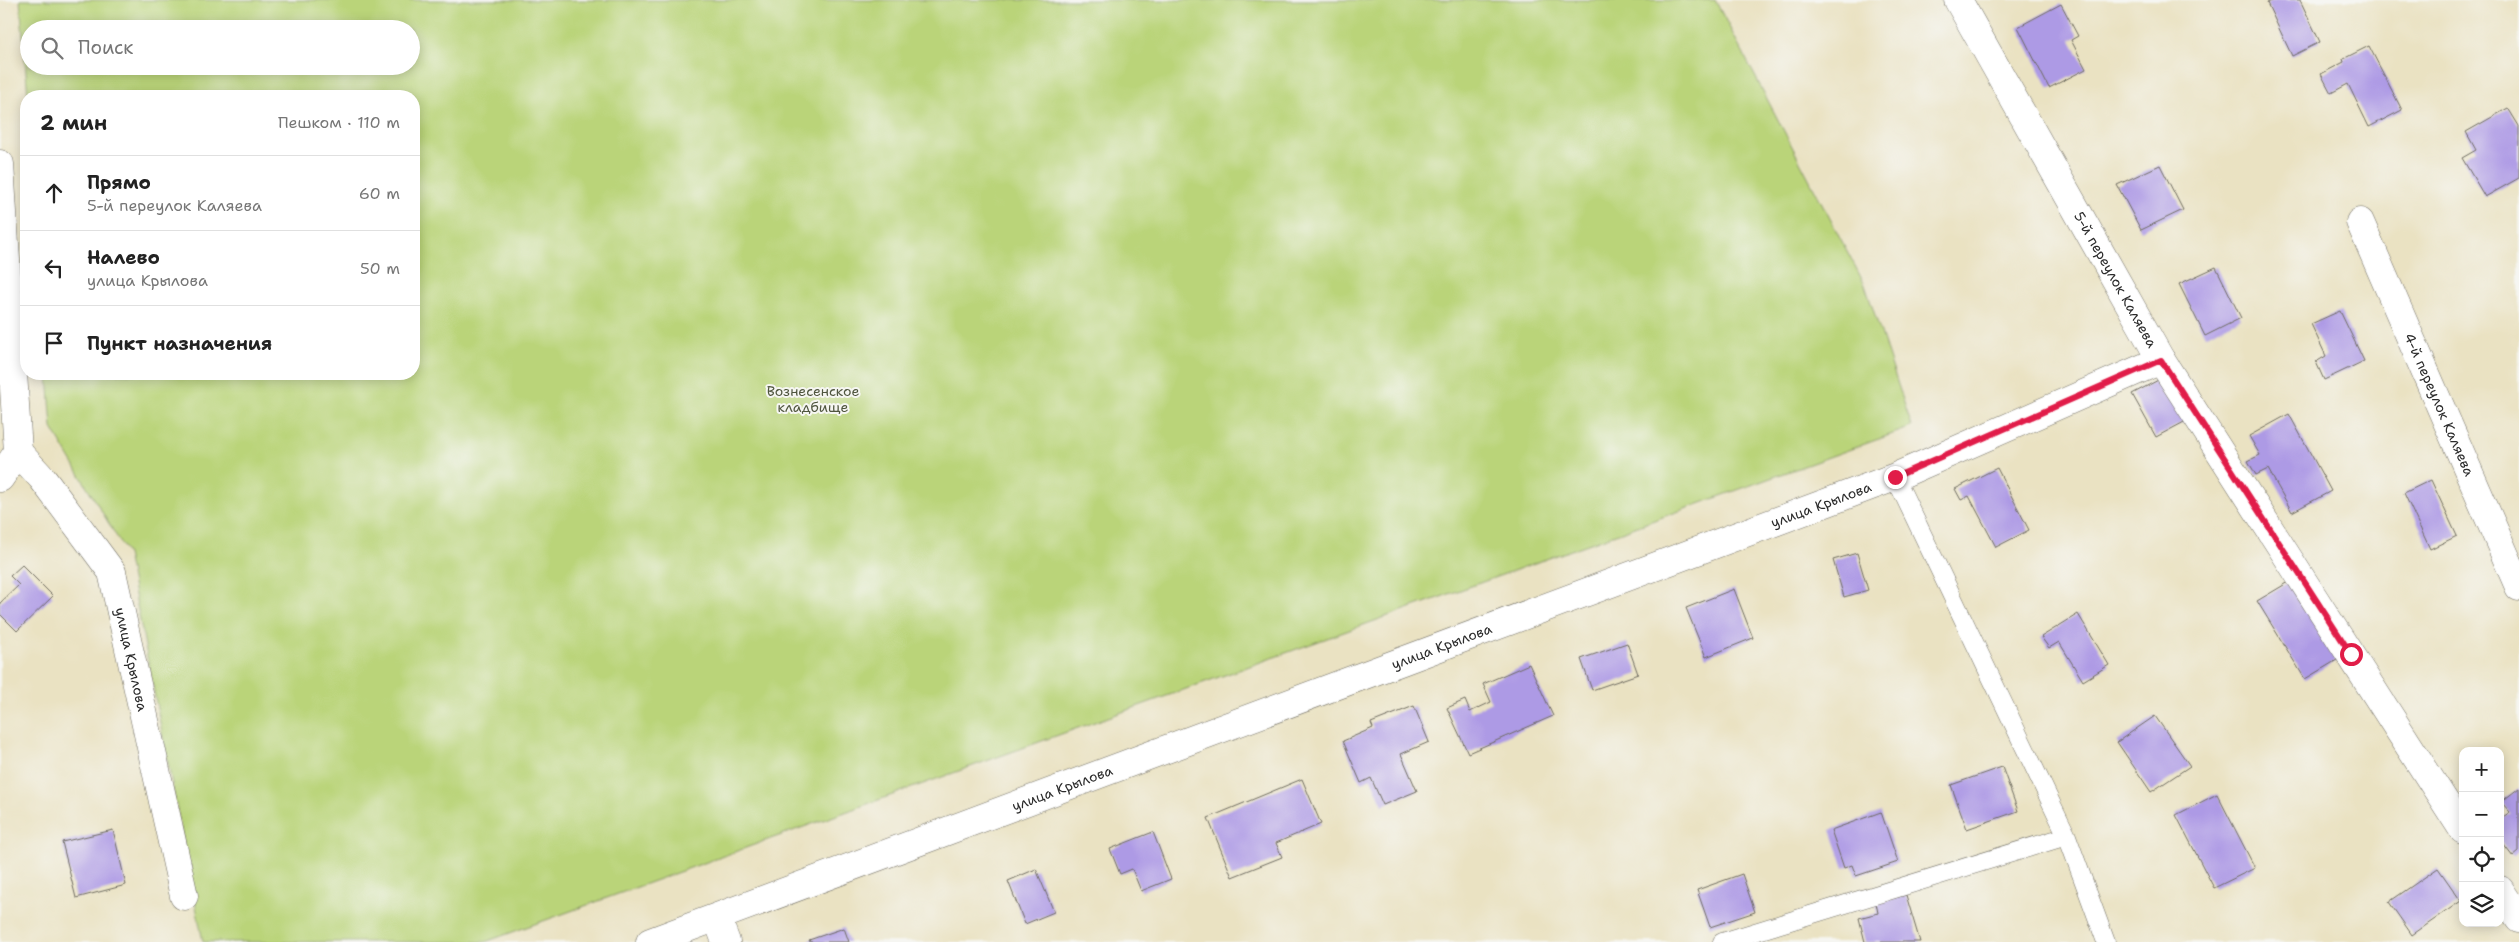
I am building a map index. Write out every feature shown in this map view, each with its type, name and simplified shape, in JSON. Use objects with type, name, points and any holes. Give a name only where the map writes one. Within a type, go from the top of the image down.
[{"type":"street","name":"5-й переулок Каляева","points":[[1958,0],[2161,360],[2459,824]]},
{"type":"street","points":[[0,164],[18,452],[0,478]]},
{"type":"street","name":"4-й переулок Каляева","points":[[2360,222],[2519,587]]},
{"type":"street","name":"улица Крылова","points":[[650,942],[722,930],[1895,477],[2161,360]]},
{"type":"street","name":"улица Крылова","points":[[18,452],[42,478],[112,572],[184,896]]},
{"type":"street","points":[[2504,896],[2519,919]]},
{"type":"lane","points":[[1895,477],[2067,836],[2106,942]]},
{"type":"lane","points":[[1722,942],[2067,836]]},
{"type":"green space","name":"Вознесенское кладбище","points":[[20,0],[1715,0],[1865,285],[1912,427],[485,942],[203,942],[127,554],[52,428],[48,380],[420,380],[420,90],[28,90],[26,75],[420,75],[420,20],[22,20]]},
{"type":"building","points":[[2274,0],[2300,0],[2320,42],[2292,56],[2267,3]]},
{"type":"building","points":[[2061,4],[2078,36],[2071,40],[2086,69],[2049,88],[2018,27]]},
{"type":"building","points":[[2369,46],[2402,110],[2369,127],[2348,84],[2331,93],[2321,74],[2344,62],[2343,59]]},
{"type":"building","points":[[2508,108],[2519,126],[2519,178],[2485,197],[2462,158],[2476,150],[2466,132]]},
{"type":"building","points":[[2160,165],[2183,210],[2141,230],[2117,185]]},
{"type":"building","points":[[2216,267],[2241,318],[2205,336],[2179,284]]},
{"type":"building","points":[[2340,311],[2364,361],[2324,380],[2316,362],[2326,356],[2311,324]]},
{"type":"building","points":[[2162,378],[2186,421],[2156,437],[2132,394]]},
{"type":"building","points":[[2289,414],[2331,491],[2292,512],[2268,469],[2256,475],[2248,461],[2260,455],[2249,436]]},
{"type":"building","points":[[1997,468],[2029,530],[1996,547],[1969,496],[1961,500],[1955,489]]},
{"type":"building","points":[[2431,480],[2457,536],[2430,549],[2404,493]]},
{"type":"building","points":[[1857,553],[1868,590],[1844,597],[1833,560]]},
{"type":"building","points":[[22,565],[53,596],[17,631],[0,614],[0,603],[19,585],[10,576]]},
{"type":"building","points":[[2294,579],[2342,657],[2305,679],[2257,601]]},
{"type":"building","points":[[1734,589],[1753,638],[1706,657],[1686,608]]},
{"type":"building","points":[[2078,614],[2109,665],[2083,681],[2059,642],[2049,648],[2041,637]]},
{"type":"building","points":[[1627,643],[1638,674],[1592,690],[1581,659]]},
{"type":"building","points":[[1529,664],[1553,716],[1468,753],[1447,708],[1465,700],[1470,712],[1491,702],[1483,684]]},
{"type":"building","points":[[1414,706],[1429,742],[1401,754],[1417,791],[1383,805],[1371,778],[1361,783],[1343,741],[1373,728],[1371,723]]},
{"type":"building","points":[[2155,716],[2190,766],[2151,792],[2117,742]]},
{"type":"building","points":[[2002,767],[2018,811],[1967,829],[1951,785]]},
{"type":"building","points":[[1302,779],[1321,824],[1276,843],[1282,857],[1232,877],[1208,818]]},
{"type":"building","points":[[2519,788],[2519,852],[2513,857],[2504,845],[2504,816],[2510,812],[2504,805],[2504,800]]},
{"type":"building","points":[[2217,794],[2255,868],[2214,888],[2176,815]]},
{"type":"building","points":[[1881,812],[1898,862],[1856,876],[1852,865],[1844,868],[1831,830]]},
{"type":"building","points":[[113,830],[126,885],[76,898],[62,842]]},
{"type":"building","points":[[1153,832],[1171,879],[1141,891],[1132,869],[1120,874],[1110,849]]},
{"type":"building","points":[[2438,868],[2459,898],[2459,902],[2412,935],[2389,902]]},
{"type":"building","points":[[1036,869],[1054,912],[1025,924],[1008,881]]},
{"type":"building","points":[[1742,874],[1755,912],[1710,927],[1697,890]]},
{"type":"building","points":[[1906,895],[1920,942],[1865,942],[1859,918],[1878,913],[1876,903]]},
{"type":"building","points":[[844,928],[849,942],[810,942],[809,940]]},
{"type":"route","points":[[1895,477],[2161,360],[2351,654]]}]
